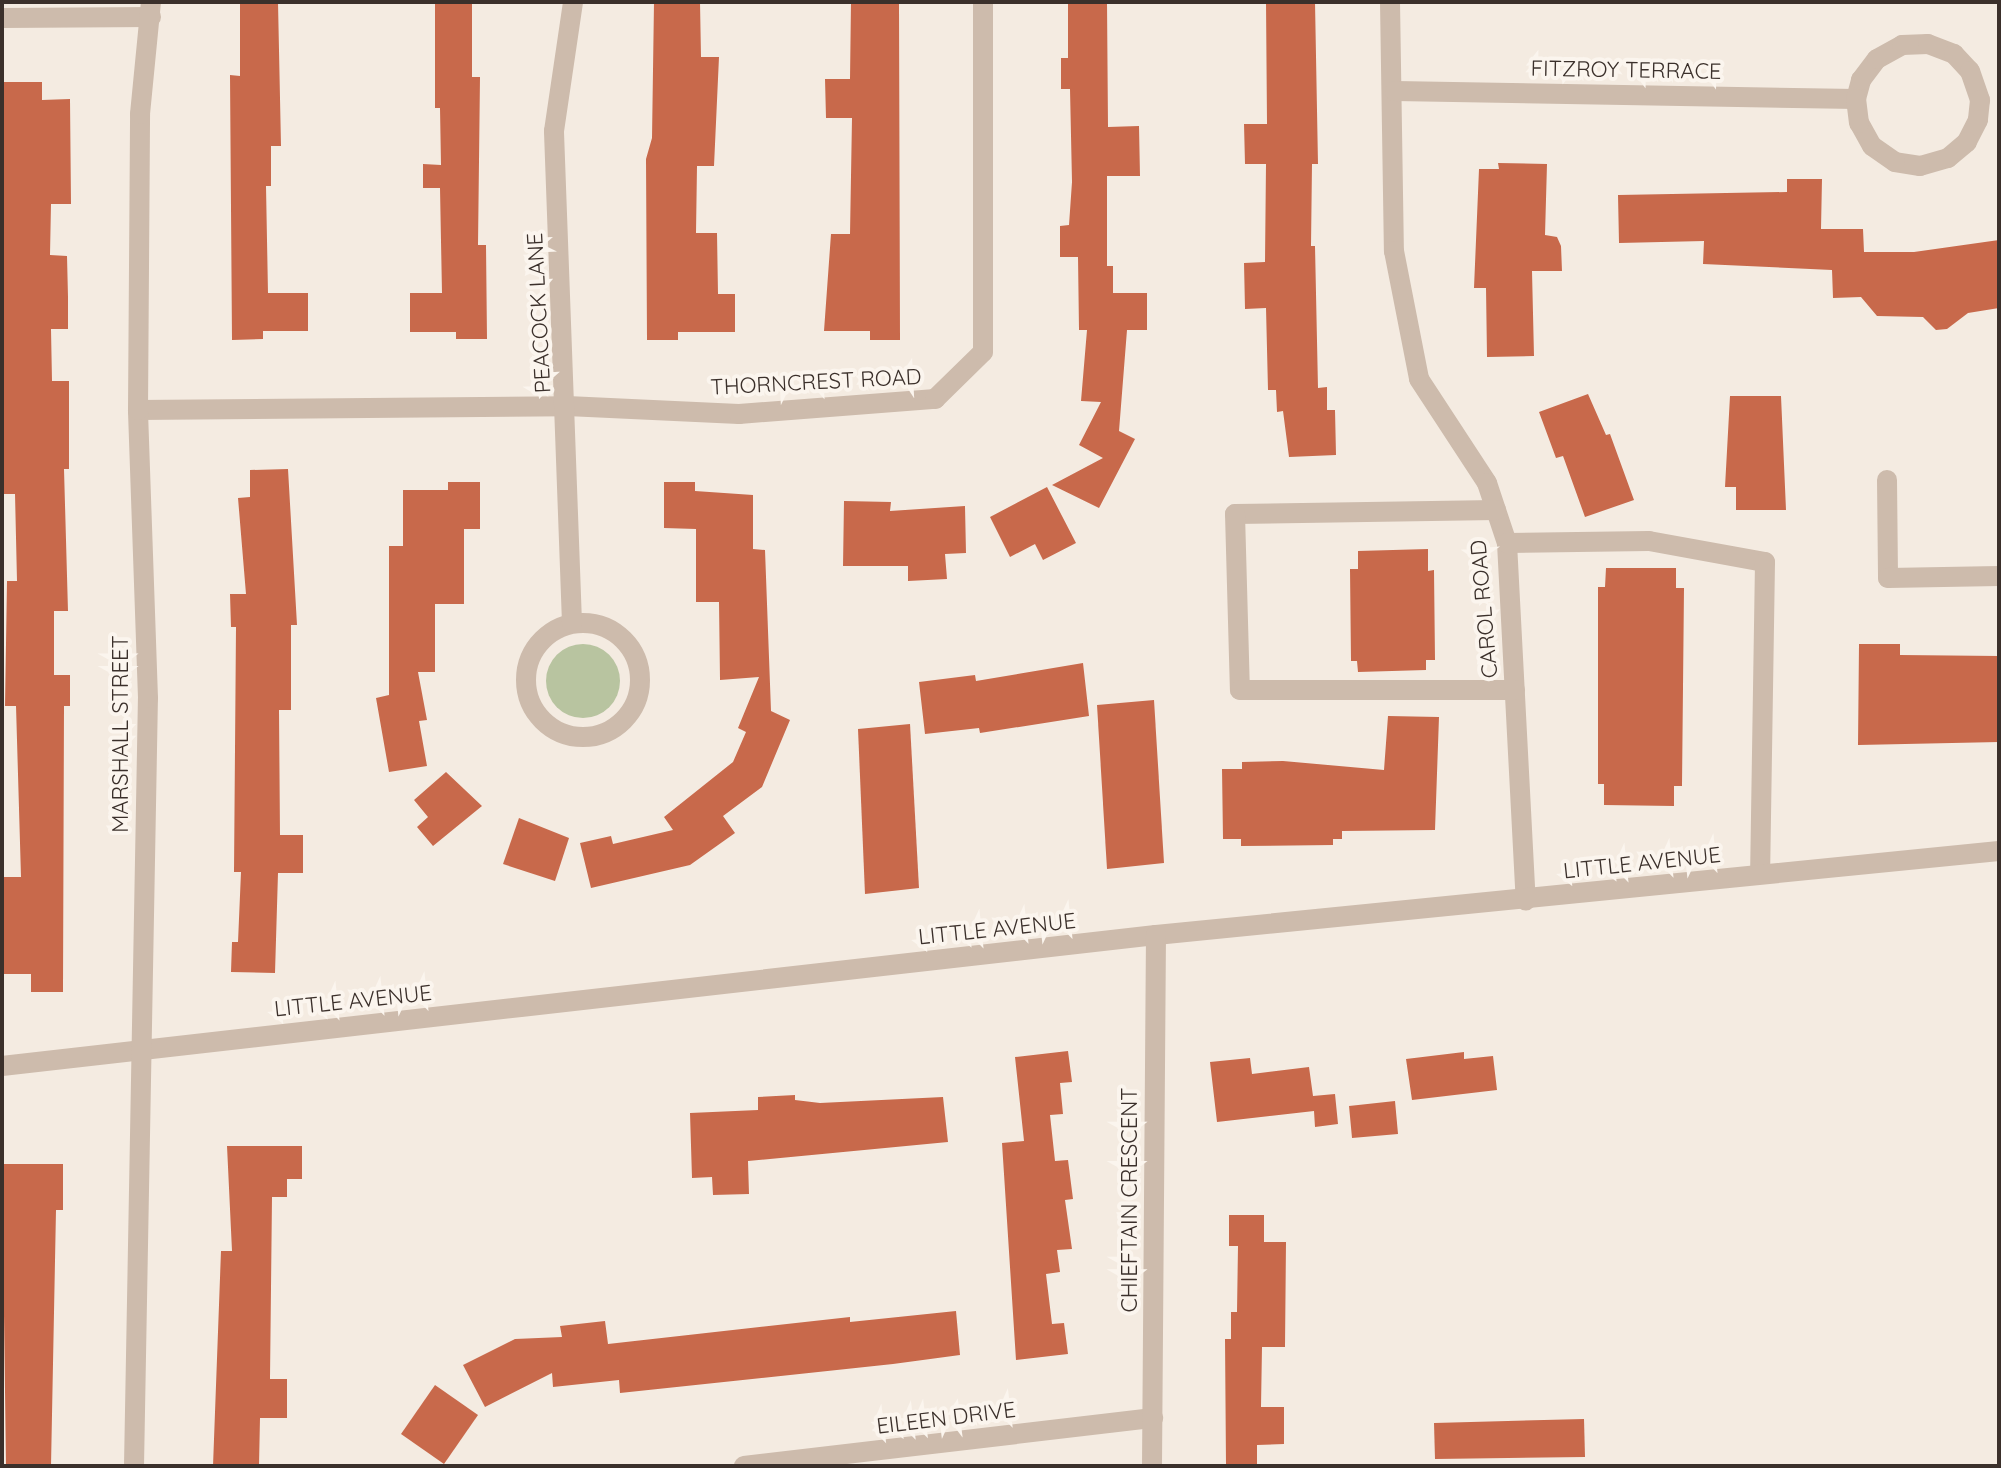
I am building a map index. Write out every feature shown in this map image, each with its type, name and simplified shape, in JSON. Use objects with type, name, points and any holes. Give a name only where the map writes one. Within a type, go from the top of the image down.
[{"type":"street","name":"PEACOCK LANE","points":[[572,623],[567,406],[554,131],[573,2]]},
{"type":"street","name":"THORNCREST ROAD","points":[[138,410],[567,406],[739,414],[935,399],[983,352],[983,2]]},
{"type":"street","name":"CAROL ROAD","points":[[1390,2],[1395,91],[1394,251],[1419,379],[1487,483],[1507,543],[1526,900]]},
{"type":"street","points":[[2,18],[151,10]]},
{"type":"street","name":"MARSHALL STREET","points":[[134,1466],[148,698],[138,410],[140,114],[151,10]]},
{"type":"street","points":[[1928,44],[1954,54],[1970,71],[1980,100],[1978,120],[1967,142],[1948,158],[1920,166],[1895,162],[1872,146],[1859,123],[1856,99],[1861,80],[1877,59],[1902,45],[1928,44]]},
{"type":"street","name":"FITZROY TERRACE","points":[[1395,91],[1856,99]]},
{"type":"street","points":[[1887,480],[1888,578],[1999,576]]},
{"type":"street","points":[[1496,510],[1235,514],[1240,690],[1515,690]]},
{"type":"street","points":[[1507,543],[1649,541],[1765,562],[1760,874]]},
{"type":"street","points":[[572,623],[591,623],[617,635],[636,657],[641,675],[631,712],[600,735],[582,737],[547,725],[527,694],[525,675],[540,641],[572,623]]},
{"type":"street","name":"LITTLE AVENUE","points":[[2,1066],[1156,935],[1999,851]]},
{"type":"street","name":"CHIEFTAIN CRESCENT","points":[[1152,1466],[1156,935]]},
{"type":"street","name":"EILEEN DRIVE","points":[[744,1466],[1153,1418]]},
{"type":"green space","points":[[583,644],[597,647],[609,655],[617,667],[620,681],[617,695],[609,707],[597,715],[583,718],[569,715],[557,707],[549,695],[546,681],[549,667],[557,655],[569,647]]},
{"type":"building","points":[[240,2],[278,2],[281,146],[271,146],[271,186],[266,186],[268,293],[308,293],[308,331],[263,331],[263,339],[232,340],[230,75],[240,76]]},
{"type":"building","points":[[435,2],[472,2],[472,77],[480,77],[478,245],[486,245],[487,339],[456,339],[456,332],[410,332],[410,293],[442,293],[440,188],[423,188],[423,164],[441,165],[440,108],[435,108]]},
{"type":"building","points":[[654,2],[700,2],[701,57],[719,57],[714,166],[697,166],[696,233],[717,233],[718,294],[735,294],[735,332],[678,332],[678,340],[647,340],[646,159],[652,138]]},
{"type":"building","points":[[851,2],[899,2],[900,340],[870,340],[870,331],[824,331],[831,234],[850,234],[852,118],[826,118],[825,79],[850,79]]},
{"type":"building","points":[[1068,2],[1107,2],[1108,127],[1139,126],[1140,176],[1107,176],[1107,266],[1113,266],[1113,293],[1147,293],[1147,330],[1127,330],[1119,431],[1135,439],[1099,508],[1052,485],[1103,458],[1079,445],[1101,402],[1081,401],[1087,330],[1079,330],[1078,257],[1060,257],[1060,226],[1069,225],[1072,182],[1070,89],[1061,89],[1061,58],[1068,58]]},
{"type":"building","points":[[1266,2],[1315,2],[1318,164],[1312,164],[1311,246],[1315,246],[1318,388],[1327,387],[1327,410],[1335,410],[1336,455],[1289,457],[1283,411],[1277,412],[1276,390],[1268,390],[1266,308],[1245,309],[1244,263],[1265,262],[1266,164],[1245,164],[1244,124],[1267,124]]},
{"type":"building","points":[[2,82],[42,82],[42,100],[70,99],[71,204],[51,204],[50,255],[67,256],[68,297],[68,329],[51,329],[52,381],[69,381],[69,469],[64,469],[68,611],[54,611],[54,675],[70,675],[70,706],[64,706],[63,992],[31,992],[31,974],[2,974],[2,877],[21,877],[16,706],[5,706],[7,581],[17,581],[15,494],[2,494]]},
{"type":"building","points":[[1498,163],[1547,164],[1545,235],[1557,237],[1561,246],[1562,271],[1532,271],[1534,356],[1487,357],[1486,288],[1474,288],[1479,169],[1499,169]]},
{"type":"building","points":[[1787,179],[1822,179],[1821,229],[1863,229],[1864,252],[1914,252],[1999,240],[1999,308],[1968,313],[1947,329],[1936,330],[1923,317],[1877,316],[1861,297],[1833,298],[1832,270],[1703,264],[1704,241],[1619,243],[1618,195],[1787,192]]},
{"type":"building","points":[[1588,394],[1606,435],[1610,434],[1634,500],[1585,517],[1563,456],[1556,458],[1539,412]]},
{"type":"building","points":[[1730,396],[1781,396],[1786,510],[1736,510],[1736,487],[1725,487]]},
{"type":"building","points":[[288,469],[297,625],[291,625],[291,710],[279,710],[280,835],[303,835],[303,873],[278,873],[275,973],[231,972],[232,942],[238,942],[241,872],[234,872],[236,627],[231,627],[230,594],[246,594],[238,498],[250,497],[250,470]]},
{"type":"building","points":[[448,482],[480,482],[480,529],[464,529],[464,604],[435,604],[435,672],[418,672],[427,720],[419,721],[427,766],[389,772],[376,698],[389,695],[389,546],[403,546],[403,490],[448,490]]},
{"type":"building","points":[[664,482],[695,482],[695,491],[753,495],[753,549],[765,550],[771,711],[790,720],[762,787],[723,816],[735,833],[690,865],[591,888],[580,843],[611,836],[613,844],[673,830],[664,817],[733,762],[746,732],[738,728],[759,677],[720,680],[719,602],[696,602],[696,529],[664,528]]},
{"type":"building","points":[[1047,487],[1076,543],[1043,560],[1035,544],[1010,557],[990,517]]},
{"type":"building","points":[[844,501],[891,502],[890,511],[965,506],[966,553],[945,554],[947,579],[908,581],[908,566],[843,566]]},
{"type":"building","points":[[1428,549],[1428,571],[1434,570],[1435,660],[1426,660],[1426,670],[1358,672],[1357,661],[1351,661],[1350,569],[1358,569],[1358,551]]},
{"type":"building","points":[[1606,568],[1676,568],[1676,588],[1684,588],[1682,786],[1674,786],[1674,806],[1604,805],[1604,784],[1598,784],[1598,587],[1605,587]]},
{"type":"building","points":[[1859,644],[1900,644],[1900,655],[1999,656],[1999,742],[1858,745]]},
{"type":"building","points":[[1083,663],[1089,716],[980,733],[979,728],[925,734],[919,682],[975,675],[976,681]]},
{"type":"building","points":[[1154,700],[1164,863],[1107,869],[1097,705]]},
{"type":"building","points":[[1388,716],[1439,717],[1435,830],[1342,831],[1342,839],[1333,839],[1333,845],[1241,846],[1241,839],[1223,839],[1222,769],[1242,769],[1242,762],[1283,761],[1384,770]]},
{"type":"building","points":[[910,724],[919,888],[865,894],[858,729]]},
{"type":"building","points":[[446,772],[482,806],[433,846],[417,827],[428,817],[414,800]]},
{"type":"building","points":[[519,818],[569,838],[555,881],[503,864]]},
{"type":"building","points":[[1068,1051],[1072,1082],[1060,1083],[1063,1114],[1050,1115],[1055,1161],[1068,1160],[1073,1199],[1065,1200],[1072,1249],[1057,1250],[1060,1272],[1046,1274],[1052,1324],[1064,1323],[1068,1354],[1016,1360],[1002,1143],[1024,1141],[1015,1057]]},
{"type":"building","points":[[1464,1052],[1464,1059],[1493,1056],[1497,1090],[1412,1100],[1406,1059]]},
{"type":"building","points":[[1250,1058],[1252,1074],[1309,1067],[1313,1096],[1335,1094],[1338,1124],[1315,1127],[1314,1111],[1217,1122],[1210,1062]]},
{"type":"building","points":[[795,1095],[795,1100],[820,1103],[943,1097],[948,1142],[748,1161],[749,1194],[713,1195],[712,1177],[692,1178],[690,1113],[758,1110],[758,1097]]},
{"type":"building","points":[[1395,1101],[1398,1134],[1352,1138],[1349,1106]]},
{"type":"building","points":[[227,1146],[302,1146],[302,1179],[287,1179],[287,1197],[272,1197],[270,1379],[287,1379],[287,1418],[260,1418],[259,1466],[213,1466],[221,1251],[232,1251]]},
{"type":"building","points":[[2,1164],[63,1164],[63,1210],[56,1210],[51,1466],[6,1466]]},
{"type":"building","points":[[1229,1215],[1264,1215],[1264,1242],[1286,1242],[1285,1347],[1262,1347],[1261,1407],[1284,1407],[1284,1444],[1257,1445],[1257,1466],[1226,1466],[1225,1339],[1231,1339],[1231,1312],[1237,1312],[1238,1246],[1229,1246]]},
{"type":"building","points":[[956,1311],[960,1355],[893,1364],[620,1393],[619,1380],[553,1387],[552,1373],[485,1407],[463,1365],[515,1339],[562,1337],[560,1326],[605,1321],[608,1344],[850,1317],[850,1322]]},
{"type":"building","points":[[435,1385],[478,1415],[444,1464],[401,1434]]},
{"type":"building","points":[[1584,1419],[1585,1457],[1435,1459],[1434,1423]]}]
